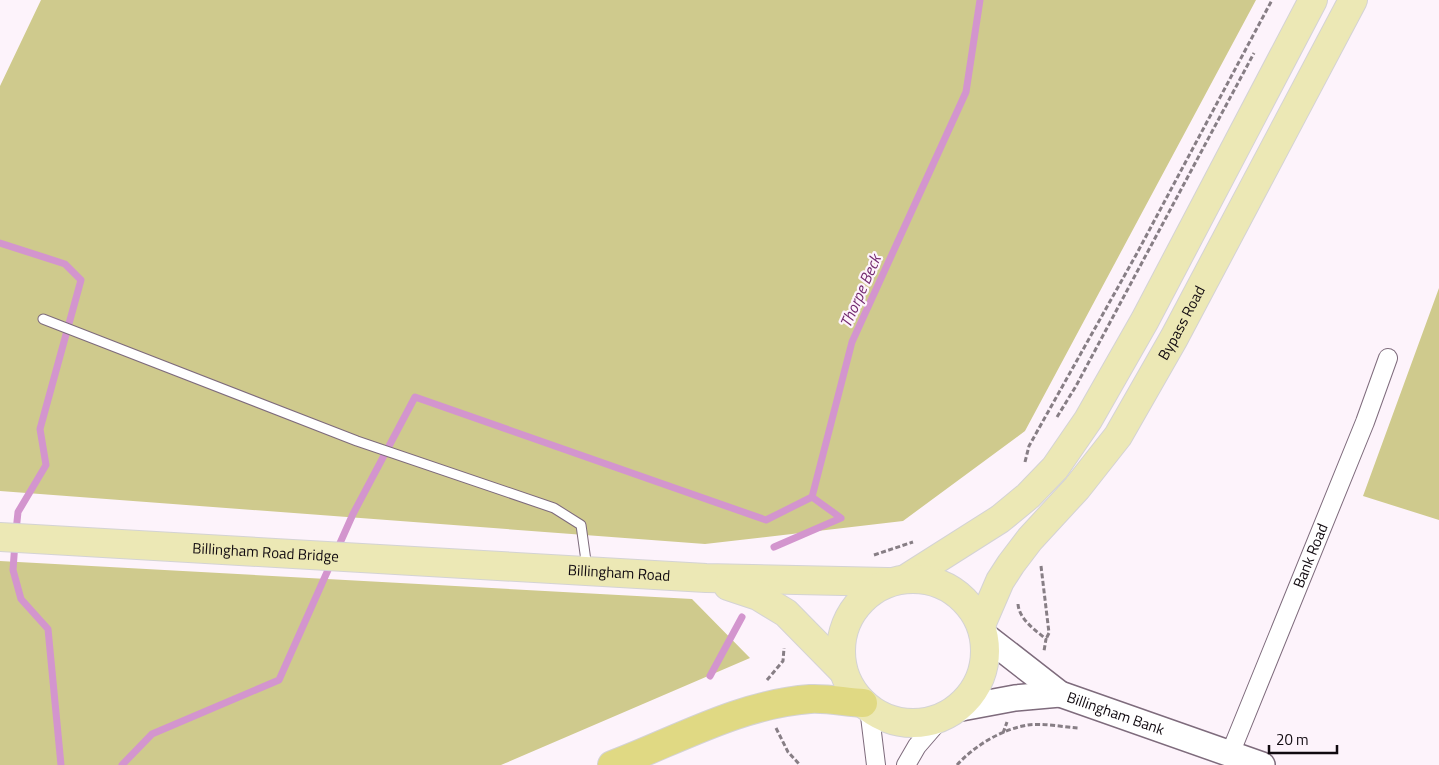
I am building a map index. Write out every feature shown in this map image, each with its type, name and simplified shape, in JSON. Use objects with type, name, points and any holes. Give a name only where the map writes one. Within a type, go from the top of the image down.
[{"type":"highway","points":[[612,765],[734,716],[767,706],[812,699],[866,706]]},
{"type":"main road","points":[[1060,694],[1016,698],[949,713],[924,722],[904,723],[886,718],[866,706],[851,688],[843,671],[840,649],[844,628],[854,608],[869,593],[898,580],[1000,519],[1028,496],[1055,468],[1088,420],[1145,320],[1313,0]]},
{"type":"main road","name":"Bypass Road","points":[[983,630],[1000,581],[1011,564],[1030,539],[1077,488],[1118,436],[1174,338],[1353,0]]},
{"type":"main road","name":"Billingham Road Bridge","points":[[0,538],[533,567]]},
{"type":"main road","name":"Billingham Road","points":[[533,567],[706,578]]},
{"type":"main road","points":[[706,578],[931,580],[952,590],[970,605],[983,630],[986,656],[981,676],[971,694],[949,713]]},
{"type":"main road","points":[[706,578],[758,596],[786,613],[843,671]]},
{"type":"main road","name":"Billingham Bank","points":[[983,630],[1060,694],[1262,765]]},
{"type":"street","name":"Bank Road","points":[[1230,754],[1365,422],[1388,358]]},
{"type":"street","points":[[866,706],[876,765]]},
{"type":"street","points":[[906,765],[917,746],[949,713]]},
{"type":"lane","points":[[43,319],[357,441],[554,508],[581,525],[587,571]]},
{"type":"path","points":[[1033,454],[1025,465],[1029,446],[1136,255],[1272,0]]},
{"type":"path","points":[[1052,426],[1076,386],[1255,53]]},
{"type":"path","points":[[872,556],[918,541]]},
{"type":"path","points":[[784,645],[783,661],[760,687],[788,752],[800,765]]},
{"type":"path","points":[[957,765],[970,751],[1003,733],[1028,726],[1092,728],[1098,708]]},
{"type":"shaded area","points":[[41,0],[1256,0],[1025,431],[903,521],[705,544],[0,491],[0,86]]},
{"type":"shaded area","points":[[1439,288],[1439,520],[1363,496]]},
{"type":"shaded area","points":[[0,561],[692,599],[750,658],[501,765],[0,765]]},
{"type":"waterway","name":"Thorpe Beck","points":[[774,547],[841,518],[812,497],[852,342],[966,92],[980,0]]},
{"type":"waterway","points":[[0,243],[65,264],[81,280],[40,429],[46,465],[18,512],[16,531]]},
{"type":"waterway","points":[[336,552],[353,514],[415,397],[766,520],[812,497]]},
{"type":"waterway","points":[[15,542],[13,570],[21,599],[48,629],[61,765]]},
{"type":"waterway","points":[[122,765],[152,734],[279,680],[332,561]]},
{"type":"waterway","name":"Thorpe Beck","points":[[710,676],[742,617]]}]
